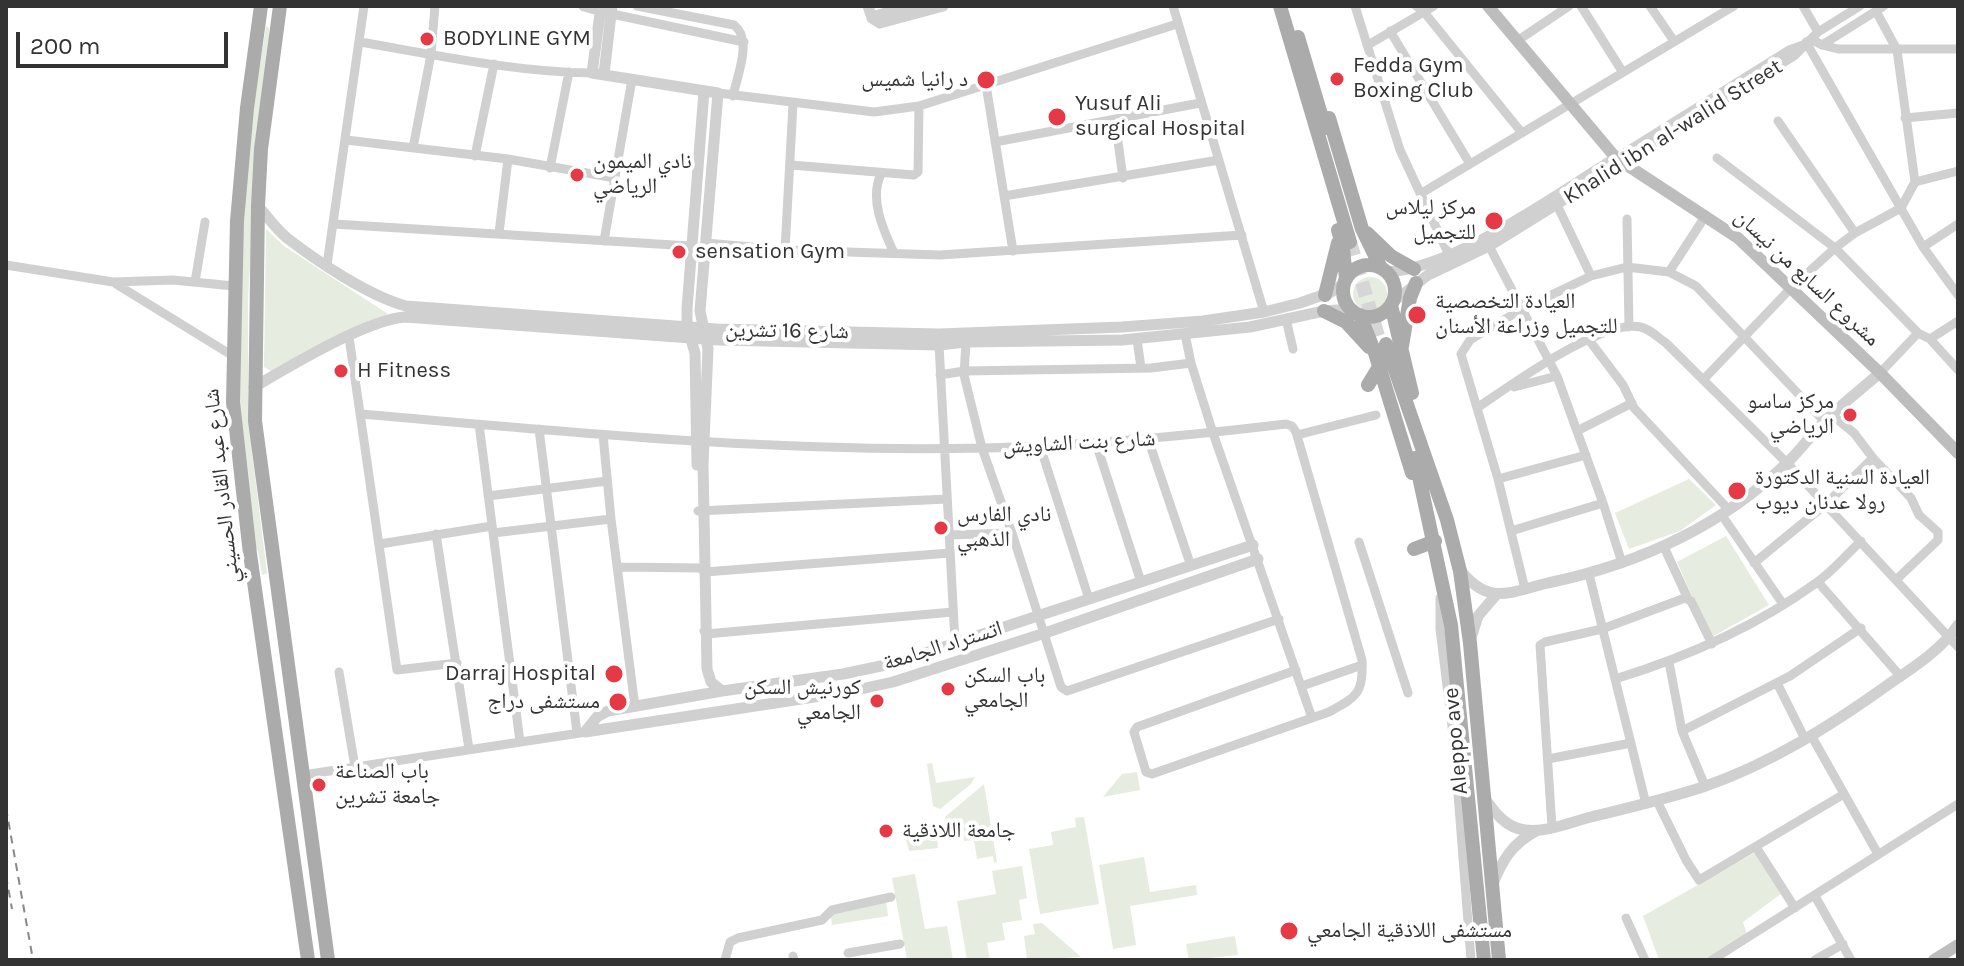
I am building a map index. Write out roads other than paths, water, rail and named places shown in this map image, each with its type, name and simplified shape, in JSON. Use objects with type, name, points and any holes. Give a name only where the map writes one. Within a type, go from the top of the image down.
[{"type":"main road","name":"مشروع السابع من نيسان","points":[[1488,6],[1620,160],[1738,238],[1880,373],[1958,453]]},
{"type":"main road","points":[[1283,7],[1313,83],[1353,239],[1343,296],[1384,349],[1431,522]]},
{"type":"main road","points":[[1283,7],[1308,102],[1353,239],[1384,270],[1395,286],[1384,349],[1417,487],[1431,522]]},
{"type":"main road","points":[[260,10],[279,12]]},
{"type":"main road","name":"شارع عبد القادر الحسيني","points":[[260,10],[241,166],[234,286],[233,402],[250,554],[308,960]]},
{"type":"main road","name":"شارع عبد القادر الحسيني","points":[[279,12],[261,149],[255,421],[328,960]]},
{"type":"main road","points":[[1353,239],[1383,250],[1415,276],[1406,317],[1384,349],[1368,385]]},
{"type":"main road","points":[[1325,295],[1353,239]]},
{"type":"main road","points":[[1345,282],[1361,266],[1384,270]]},
{"type":"main road","points":[[1355,312],[1376,316],[1392,304]]},
{"type":"main road","points":[[1324,311],[1346,322],[1384,349]]},
{"type":"main road","name":"Aleppo ave","points":[[1384,349],[1447,520],[1460,571],[1470,643],[1499,960]]},
{"type":"main road","name":"Aleppo ave","points":[[1431,522],[1451,625],[1484,960]]},
{"type":"main road","points":[[1414,549],[1435,541]]},
{"type":"main road","points":[[250,554],[256,573],[264,580],[275,582]]},
{"type":"main road","points":[[1934,960],[1958,945]]},
{"type":"street","points":[[327,265],[364,6]]},
{"type":"street","points":[[413,148],[431,54],[435,6]]},
{"type":"street","points":[[584,6],[744,42]]},
{"type":"street","points":[[637,6],[734,25],[743,34],[744,42],[733,96]]},
{"type":"street","points":[[910,6],[870,11],[876,21],[884,22],[943,6]]},
{"type":"street","points":[[1173,6],[1264,312]]},
{"type":"street","points":[[1355,6],[1400,150],[1449,255]]},
{"type":"street","points":[[1368,45],[1420,9],[1434,6]]},
{"type":"street","points":[[1517,41],[1569,6]]},
{"type":"street","points":[[1581,6],[1622,71]]},
{"type":"street","points":[[1650,6],[1674,41]]},
{"type":"street","points":[[1803,6],[1809,40],[1923,247],[1958,295]]},
{"type":"street","points":[[1809,40],[1860,6]]},
{"type":"street","points":[[1420,194],[1730,7]]},
{"type":"street","points":[[598,74],[606,9]]},
{"type":"street","points":[[1420,9],[1522,133]]},
{"type":"street","points":[[1703,380],[1791,288],[1835,248],[1855,233],[1901,208],[1915,182],[1897,50],[1880,9],[1822,45]]},
{"type":"street","points":[[360,42],[494,64],[598,74],[733,96],[874,112],[919,106],[1177,24]]},
{"type":"street","points":[[1390,31],[1470,164]]},
{"type":"street","points":[[1809,40],[1838,49],[1958,49]]},
{"type":"street","name":"Khalid ibn al-walid Street","points":[[1392,304],[1415,276],[1428,275],[1489,246],[1557,205],[1620,160],[1794,56],[1809,40]]},
{"type":"street","points":[[475,156],[494,64]]},
{"type":"street","points":[[550,168],[569,72]]},
{"type":"street","points":[[604,241],[632,79]]},
{"type":"street","points":[[986,85],[1013,251]]},
{"type":"street","points":[[704,91],[690,246],[689,332],[695,353],[700,441],[707,674],[714,686],[722,691]]},
{"type":"street","points":[[700,441],[705,334],[700,311],[718,93]]},
{"type":"street","points":[[995,142],[1200,103]]},
{"type":"street","points":[[785,250],[793,104]]},
{"type":"street","points":[[791,165],[909,176],[918,172],[919,106]]},
{"type":"street","points":[[1905,118],[1958,113]]},
{"type":"street","points":[[1115,120],[1123,178]]},
{"type":"street","points":[[1778,121],[1855,233]]},
{"type":"street","points":[[346,140],[508,159],[615,178]]},
{"type":"street","points":[[1717,158],[1835,248],[1958,370]]},
{"type":"street","points":[[499,233],[508,159]]},
{"type":"street","points":[[1004,196],[1219,160]]},
{"type":"street","points":[[1384,270],[1415,276],[1620,160]]},
{"type":"street","points":[[1915,182],[1958,171]]},
{"type":"street","points":[[881,174],[877,182],[878,210],[894,253]]},
{"type":"street","points":[[1557,205],[1591,276]]},
{"type":"street","name":"شارع 16 تشرين","points":[[258,206],[285,236],[375,295],[406,306],[528,319]]},
{"type":"street","points":[[1669,272],[1706,215]]},
{"type":"street","points":[[1627,219],[1629,327]]},
{"type":"street","points":[[195,282],[205,222]]},
{"type":"street","points":[[334,224],[690,246],[706,243],[785,250],[940,255],[1242,235]]},
{"type":"street","points":[[1923,247],[1958,224]]},
{"type":"street","points":[[1489,246],[1557,376],[1622,563]]},
{"type":"street","points":[[6,265],[113,282],[195,282],[234,286]]},
{"type":"street","points":[[1525,589],[1462,350],[1470,340],[1522,309],[1591,276],[1627,267],[1669,272],[1696,286],[1828,418],[1854,433],[1911,498],[1919,515],[1939,536],[1897,579]]},
{"type":"street","points":[[113,282],[233,356]]},
{"type":"street","name":"شارع 16 تشرين","points":[[705,334],[939,334],[1122,327],[1264,312],[1325,295],[1345,282]]},
{"type":"street","name":"شارع 16 تشرين","points":[[254,387],[298,361],[349,337],[392,318],[405,317],[614,323],[705,334],[939,345],[1137,339],[1250,327],[1324,311],[1355,312]]},
{"type":"street","points":[[1286,319],[1293,349]]},
{"type":"street","points":[[1930,339],[1958,321]]},
{"type":"street","points":[[1122,327],[1122,340]]},
{"type":"street","points":[[1477,408],[1549,359],[1589,340],[1629,327],[1646,329],[1666,343],[1787,463],[1954,642]]},
{"type":"street","points":[[1460,571],[1476,586],[1496,595],[1589,574],[1664,547],[1700,530],[1787,463],[1828,418],[1880,373],[1918,333]]},
{"type":"street","points":[[1185,334],[1213,433],[1312,718]]},
{"type":"street","points":[[349,337],[397,670],[457,663]]},
{"type":"street","points":[[1137,339],[1141,368]]},
{"type":"street","points":[[1589,340],[1623,385],[1632,403],[1725,512],[1754,563],[1783,604]]},
{"type":"street","points":[[966,342],[964,371],[982,448],[1061,687],[1067,691],[1279,619]]},
{"type":"street","points":[[939,345],[955,642]]},
{"type":"street","points":[[940,375],[964,371],[1141,368],[1191,363]]},
{"type":"street","points":[[1506,388],[1557,376]]},
{"type":"street","points":[[1577,431],[1632,403]]},
{"type":"street","name":"شارع بنت الشاويش","points":[[361,414],[700,441],[944,449],[1096,443],[1286,424],[1292,426],[1297,435]]},
{"type":"street","points":[[1296,670],[1135,729],[1146,772],[1152,774],[1312,718],[1355,698],[1359,692],[1362,665],[1297,435],[1376,415]]},
{"type":"street","points":[[479,424],[520,742]]},
{"type":"street","points":[[539,429],[544,488],[581,732]]},
{"type":"street","points":[[603,435],[635,707]]},
{"type":"street","points":[[1148,439],[1191,566]]},
{"type":"street","points":[[1096,443],[1141,582]]},
{"type":"street","points":[[1040,446],[1089,599]]},
{"type":"street","points":[[1498,479],[1586,455]]},
{"type":"street","points":[[1754,563],[1826,504],[1873,458]]},
{"type":"street","points":[[488,496],[607,481]]},
{"type":"street","points":[[701,511],[947,499]]},
{"type":"street","points":[[1511,531],[1603,503]]},
{"type":"street","points":[[380,544],[436,534],[611,519]]},
{"type":"street","points":[[949,535],[1012,533]]},
{"type":"street","points":[[436,534],[469,749]]},
{"type":"street","points":[[1615,679],[1712,644],[1818,582],[1861,541]]},
{"type":"street","points":[[1359,542],[1408,693]]},
{"type":"street","name":"اتستراد الجامعة","points":[[581,732],[603,714],[895,663],[1253,545]]},
{"type":"street","points":[[1664,547],[1712,644]]},
{"type":"street","points":[[617,567],[702,570],[950,553]]},
{"type":"street","points":[[303,775],[808,698],[893,682],[1258,559]]},
{"type":"street","points":[[1441,566],[1440,629],[1454,743],[1471,960]]},
{"type":"street","points":[[1589,574],[1631,743],[1651,802],[1699,880],[1844,794]]},
{"type":"street","points":[[1818,582],[1901,677]]},
{"type":"street","points":[[1470,643],[1478,616],[1496,595]]},
{"type":"street","points":[[1552,827],[1540,645],[1602,629],[1688,599]]},
{"type":"street","points":[[704,632],[953,612]]},
{"type":"street","points":[[1484,797],[1494,813],[1506,823],[1526,831],[1552,827],[1705,786],[1808,737],[1954,642],[1958,625]]},
{"type":"street","points":[[1682,731],[1777,683],[1861,628]]},
{"type":"street","points":[[695,696],[702,671],[704,632]]},
{"type":"street","points":[[1669,662],[1682,731],[1705,786]]},
{"type":"street","points":[[1302,686],[1362,665]]},
{"type":"street","points":[[339,672],[355,767]]},
{"type":"street","points":[[807,679],[808,698]]},
{"type":"street","points":[[1777,683],[1878,854]]},
{"type":"street","points":[[1548,759],[1631,743]]},
{"type":"street","points":[[1712,960],[1958,804]]},
{"type":"street","points":[[1491,889],[1506,856],[1525,837],[1539,829]]},
{"type":"street","points":[[1756,847],[1795,908]]},
{"type":"street","points":[[1815,896],[1851,960]]},
{"type":"street","points":[[725,960],[730,942],[738,938],[822,920],[832,910],[891,897]]},
{"type":"street","points":[[1626,918],[1645,960]]},
{"type":"street","points":[[848,953],[900,944]]},
{"type":"street","points":[[1815,960],[1843,944]]},
{"type":"tunnel","points":[[1350,242],[1381,346]]},
{"type":"railway","points":[[6,808],[33,960]]},
{"type":"railway","points":[[6,876],[12,909]]},
{"type":"place","name":"BODYLINE GYM","points":[[427,39]]},
{"type":"place","name":"Fedda Gym Boxing Club","points":[[1337,79]]},
{"type":"place","name":"د رانيا شميس","points":[[986,80]]},
{"type":"place","name":"Yusuf Ali surgical Hospital","points":[[1057,117]]},
{"type":"place","name":"نادي الميمون الرياضي","points":[[577,175]]},
{"type":"place","name":"مركز ليلاس للتجميل","points":[[1494,221]]},
{"type":"place","name":"sensation Gym","points":[[679,252]]},
{"type":"place","name":"العيادة التخصصية للتجميل وزراعة الأسنان","points":[[1417,315]]},
{"type":"place","name":"H Fitness","points":[[341,371]]},
{"type":"place","name":"مركز ساسو الرياضي","points":[[1850,415]]},
{"type":"place","name":"العيادة السنية الدكتورة رولا عدنان ديوب","points":[[1737,491]]},
{"type":"place","name":"نادي الفارس الذهبي","points":[[941,528]]},
{"type":"place","name":"Darraj Hospital","points":[[614,674]]},
{"type":"place","name":"باب السكن الجامعي","points":[[948,689]]},
{"type":"place","name":"كورنيش السكن الجامعي","points":[[877,701]]},
{"type":"place","name":"مستشفى دراج","points":[[618,702]]},
{"type":"place","name":"باب الصناعة جامعة تشرين","points":[[319,785]]},
{"type":"place","name":"جامعة اللاذقية","points":[[886,831]]},
{"type":"place","name":"مستشفى اللاذقية الجامعي","points":[[1289,931]]}]
